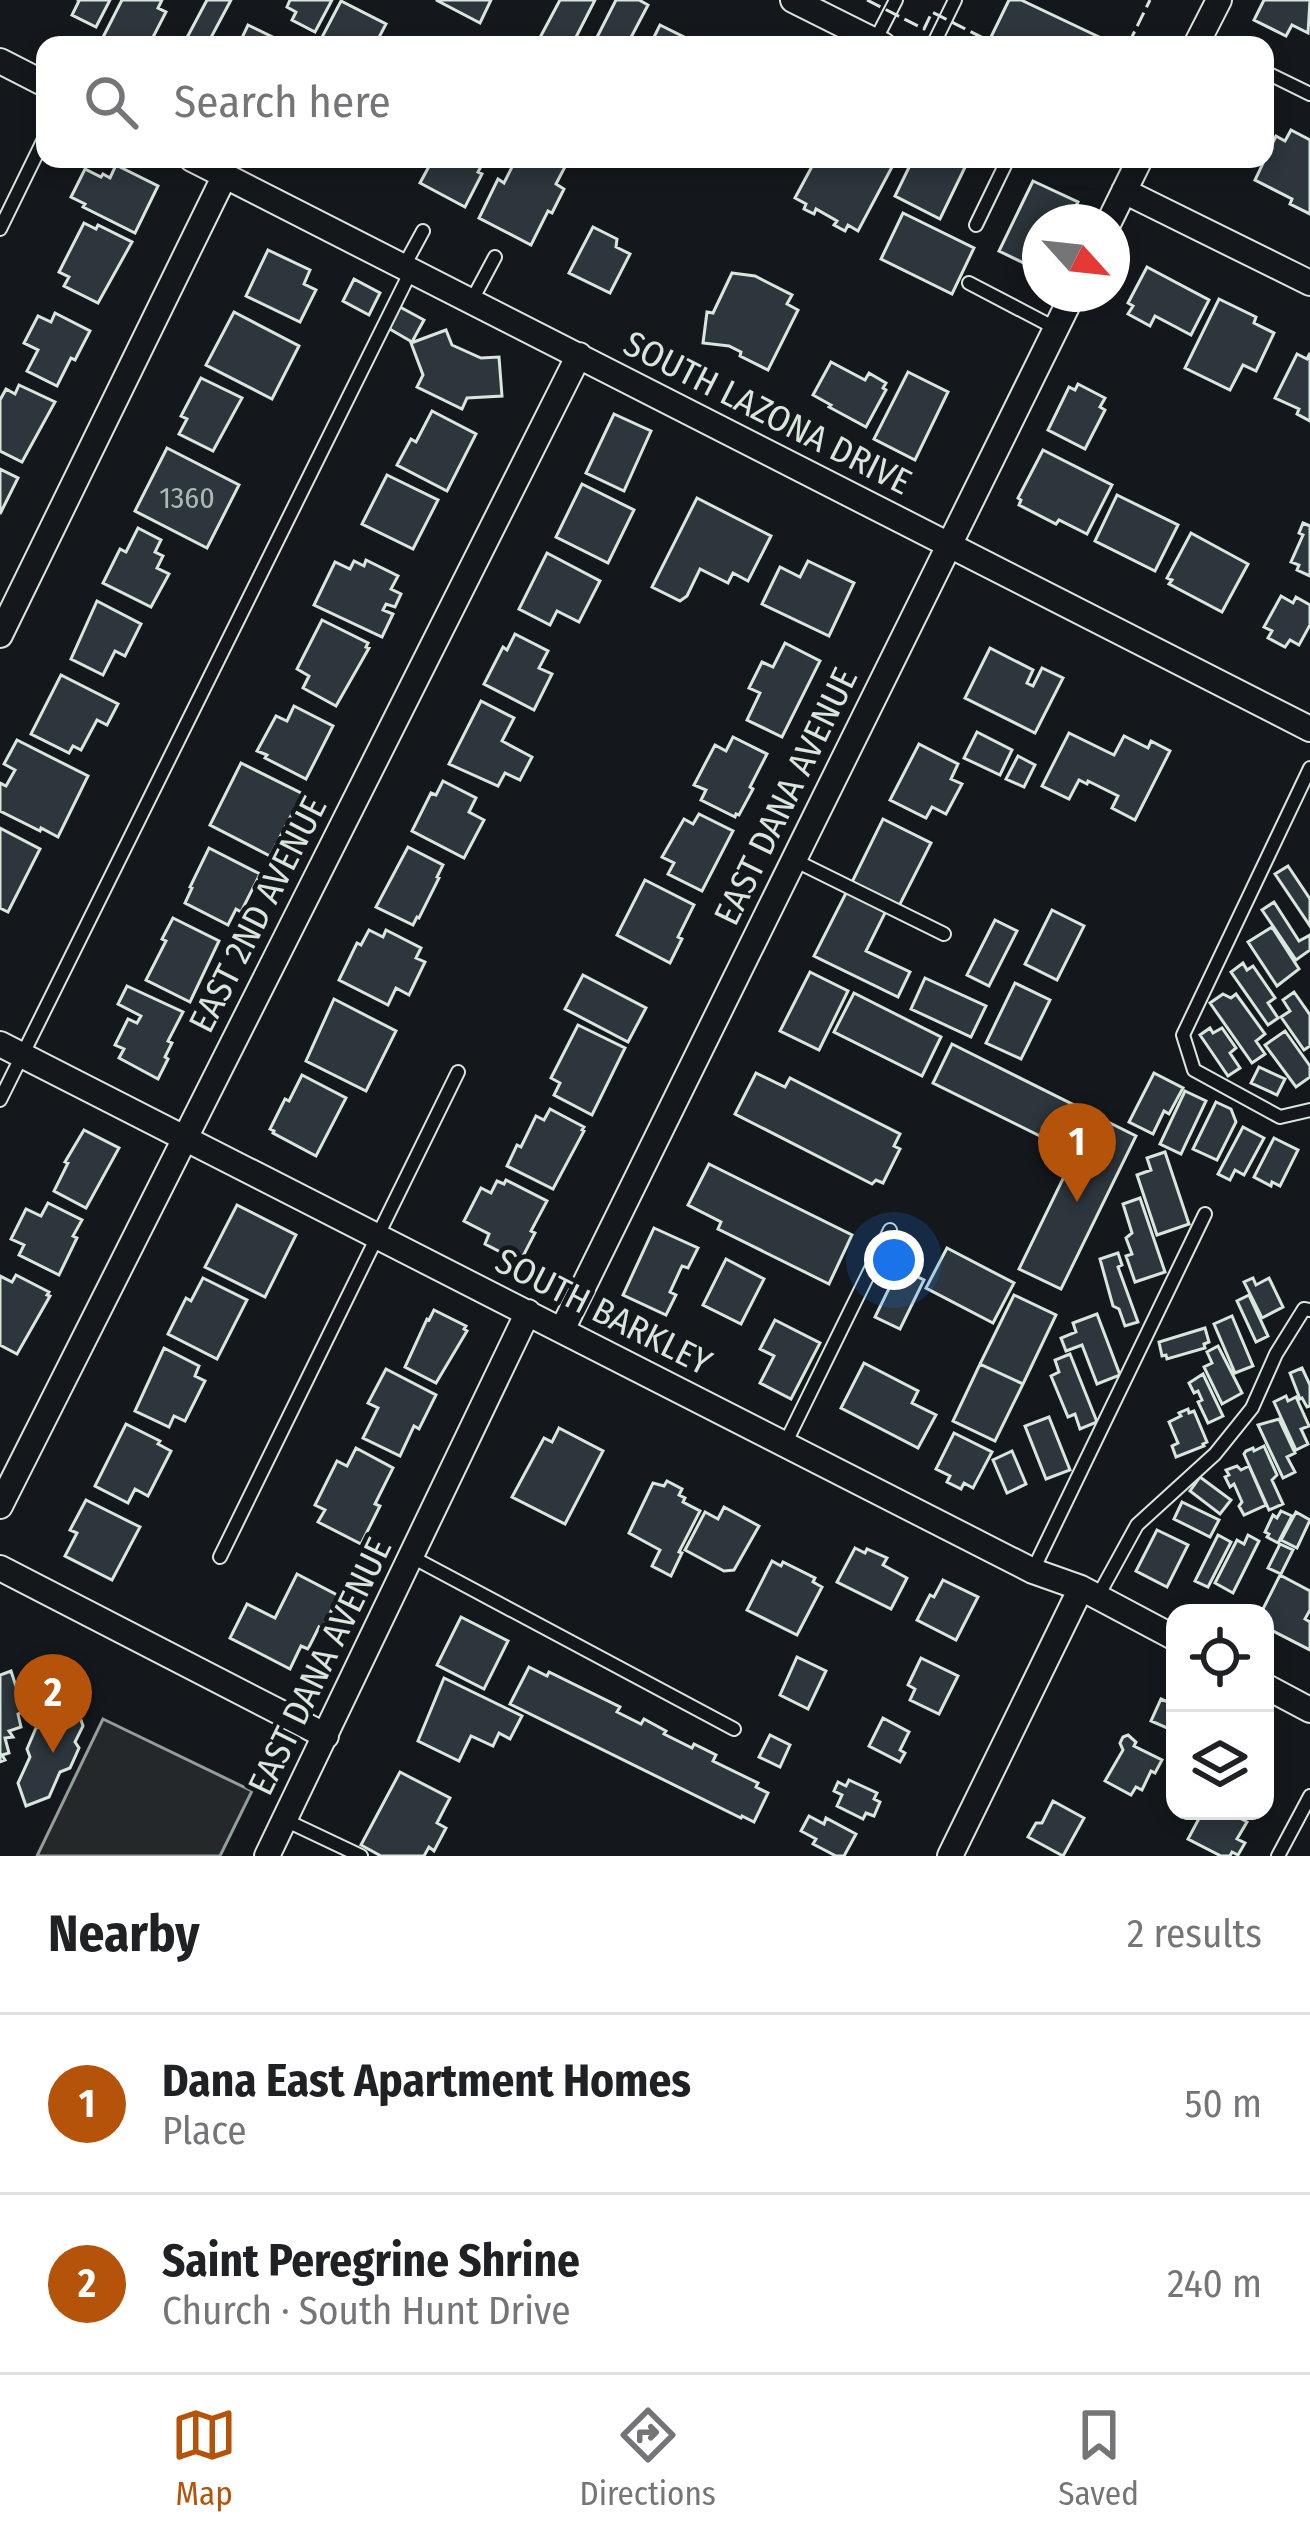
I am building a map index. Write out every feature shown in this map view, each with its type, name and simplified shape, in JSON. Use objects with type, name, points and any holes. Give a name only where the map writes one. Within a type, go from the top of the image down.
[{"type":"street","points":[[1205,36],[1219,0]]},
{"type":"street","points":[[804,2],[866,36]]},
{"type":"street","points":[[0,61],[36,79]]},
{"type":"street","name":"SOUTH LAZONA DRIVE","points":[[211,168],[1310,729]]},
{"type":"street","points":[[1118,204],[1133,174],[1310,283]]},
{"type":"street","points":[[0,635],[225,175]]},
{"type":"street","name":"EAST DANA AVENUE","points":[[562,1330],[1064,312]]},
{"type":"street","name":"EAST 2ND AVENUE","points":[[0,1506],[579,355]]},
{"type":"street","name":"SOUTH BARKLEY","points":[[11,1050],[1033,1571],[1089,1593],[1166,1633]]},
{"type":"street","name":"EAST DANA AVENUE","points":[[268,1856],[528,1312]]},
{"type":"street","points":[[0,1568],[326,1736]]},
{"type":"street","points":[[950,1856],[1089,1593]]},
{"type":"street","points":[[1274,1690],[1309,1708]]},
{"type":"lane","points":[[882,36],[896,0]]},
{"type":"lane","points":[[937,36],[955,0]]},
{"type":"lane","points":[[1274,76],[1310,94]]},
{"type":"lane","points":[[0,230],[36,156]]},
{"type":"lane","points":[[976,225],[1004,168]]},
{"type":"lane","points":[[0,1100],[11,1050],[423,231]]},
{"type":"lane","points":[[472,300],[494,257]]},
{"type":"lane","points":[[969,283],[1056,329]]},
{"type":"lane","points":[[1310,768],[1183,1035],[1194,1070],[1280,1117],[1310,1110]]},
{"type":"lane","points":[[794,860],[944,934]]},
{"type":"lane","points":[[220,1557],[458,1072]]},
{"type":"lane","points":[[1033,1571],[1205,1214]]},
{"type":"lane","points":[[784,1444],[890,1230]]},
{"type":"lane","points":[[1089,1593],[1137,1525],[1216,1454],[1252,1408],[1276,1354],[1304,1309],[1310,1310]]},
{"type":"lane","points":[[412,1557],[734,1729]]},
{"type":"lane","points":[[1278,1856],[1310,1796]]},
{"type":"lane","points":[[285,1820],[361,1856]]},
{"type":"shaded area","points":[[103,1719],[252,1791],[220,1856],[37,1856]]},
{"type":"building","points":[[77,0],[110,0],[96,27],[72,15]]},
{"type":"building","points":[[122,0],[162,0],[158,8],[166,12],[154,36],[104,36]]},
{"type":"building","points":[[207,0],[231,0],[212,36],[188,36]]},
{"type":"building","points":[[290,0],[332,0],[315,32],[292,20],[296,12],[287,7]]},
{"type":"building","points":[[436,0],[491,0],[480,23]]},
{"type":"building","points":[[560,0],[595,0],[577,36],[541,36]]},
{"type":"building","points":[[616,0],[648,5],[632,36],[598,36]]},
{"type":"building","points":[[1009,0],[1021,0],[1097,36],[991,36]]},
{"type":"building","points":[[1264,0],[1310,0],[1308,33],[1292,25],[1286,36],[1254,20]]},
{"type":"building","points":[[341,1],[386,24],[380,36],[323,36]]},
{"type":"building","points":[[248,25],[271,36],[243,36]]},
{"type":"building","points":[[660,25],[682,36],[654,36]]},
{"type":"building","points":[[1291,130],[1310,140],[1310,214],[1255,180],[1261,168],[1274,168],[1276,136],[1285,141]]},
{"type":"building","points":[[115,168],[122,168],[158,186],[135,233],[71,197],[85,169],[110,178]]},
{"type":"building","points":[[428,168],[480,168],[482,174],[465,207],[420,183]]},
{"type":"building","points":[[512,168],[564,168],[556,184],[564,189],[531,245],[479,218],[498,179],[504,183]]},
{"type":"building","points":[[811,168],[891,168],[858,231],[848,225],[845,231],[816,209],[814,214],[804,209],[806,204],[795,198]]},
{"type":"building","points":[[909,168],[965,168],[940,219],[895,196]]},
{"type":"building","points":[[1033,181],[1078,202],[1022,204],[1022,262],[999,251]]},
{"type":"building","points":[[903,213],[974,248],[952,294],[881,259]]},
{"type":"building","points":[[84,223],[132,242],[98,303],[64,286],[69,277],[59,272]]},
{"type":"building","points":[[593,227],[617,239],[616,247],[630,254],[610,293],[569,273]]},
{"type":"building","points":[[268,250],[310,270],[304,284],[316,290],[300,322],[246,296]]},
{"type":"building","points":[[1147,267],[1209,300],[1191,335],[1155,316],[1150,326],[1128,314],[1133,306],[1130,299]]},
{"type":"building","points":[[732,273],[755,276],[792,295],[787,304],[798,310],[768,370],[729,346],[703,343],[707,312],[713,313]]},
{"type":"building","points":[[354,279],[380,293],[369,315],[343,301]]},
{"type":"building","points":[[1219,299],[1256,317],[1254,323],[1274,333],[1256,371],[1243,365],[1230,390],[1185,368]]},
{"type":"building","points":[[400,307],[424,320],[412,342],[388,328]]},
{"type":"building","points":[[234,312],[299,346],[272,399],[206,365]]},
{"type":"building","points":[[55,313],[90,331],[57,386],[27,371],[38,350],[24,343],[38,316],[51,322]]},
{"type":"building","points":[[446,330],[452,345],[481,358],[499,357],[502,396],[467,398],[462,409],[417,387],[423,375],[411,343]]},
{"type":"building","points":[[1310,353],[1310,421],[1297,414],[1299,409],[1275,398],[1297,354],[1307,359]]},
{"type":"building","points":[[831,362],[865,380],[869,373],[886,383],[866,427],[813,395]]},
{"type":"building","points":[[908,372],[948,392],[915,460],[874,439]]},
{"type":"building","points":[[201,378],[242,398],[213,451],[179,434],[187,419],[181,416]]},
{"type":"building","points":[[1078,384],[1105,398],[1100,407],[1105,410],[1085,449],[1048,430],[1069,387],[1075,390]]},
{"type":"building","points":[[19,385],[55,402],[22,462],[0,451],[0,400],[6,389],[15,394]]},
{"type":"building","points":[[432,411],[476,434],[447,491],[397,465]]},
{"type":"building","points":[[614,414],[651,431],[624,491],[586,473]]},
{"type":"building","points":[[167,448],[239,485],[207,548],[135,511]]},
{"type":"building","points":[[1043,450],[1112,485],[1087,534],[1019,505],[1018,498]]},
{"type":"building","points":[[0,469],[18,478],[0,514]]},
{"type":"building","points":[[387,475],[438,500],[413,549],[362,524]]},
{"type":"building","points":[[582,484],[634,510],[608,563],[556,537]]},
{"type":"building","points":[[1117,495],[1178,525],[1155,571],[1095,541]]},
{"type":"building","points":[[697,498],[771,536],[748,581],[733,573],[728,583],[700,569],[680,601],[652,587]]},
{"type":"building","points":[[1303,523],[1310,526],[1310,576],[1291,562]]},
{"type":"building","points":[[138,528],[161,540],[155,552],[163,556],[157,568],[169,574],[151,607],[103,583],[120,549],[126,552]]},
{"type":"building","points":[[1191,533],[1248,564],[1222,612],[1169,584],[1172,580],[1167,578]]},
{"type":"building","points":[[547,553],[600,581],[579,622],[557,611],[550,625],[519,609]]},
{"type":"building","points":[[366,560],[398,576],[391,589],[401,594],[395,607],[386,604],[383,610],[393,614],[382,637],[314,605],[335,562],[350,569],[354,561],[364,566]]},
{"type":"building","points":[[808,561],[854,583],[829,636],[762,604],[780,567],[800,577]]},
{"type":"building","points":[[1281,596],[1310,605],[1310,625],[1299,645],[1290,640],[1285,647],[1268,638],[1272,631],[1264,627]]},
{"type":"building","points":[[97,601],[141,624],[125,656],[115,651],[103,675],[71,659]]},
{"type":"building","points":[[322,620],[368,643],[369,648],[336,706],[303,688],[309,676],[297,669]]},
{"type":"building","points":[[515,634],[548,651],[539,668],[552,674],[534,710],[484,684]]},
{"type":"building","points":[[785,643],[820,661],[782,737],[747,720],[760,693],[749,688],[762,662],[773,667]]},
{"type":"building","points":[[990,648],[1033,670],[1027,683],[1033,686],[1042,668],[1063,678],[1035,733],[965,698]]},
{"type":"building","points":[[61,675],[118,704],[107,725],[97,720],[81,750],[73,746],[69,753],[31,734]]},
{"type":"building","points":[[481,701],[514,718],[502,741],[532,757],[520,780],[505,773],[498,786],[449,764]]},
{"type":"building","points":[[294,706],[333,726],[306,779],[257,751],[276,716],[287,721]]},
{"type":"building","points":[[977,732],[1012,750],[1000,775],[964,758]]},
{"type":"building","points":[[1069,733],[1114,755],[1124,736],[1148,748],[1151,741],[1170,751],[1135,820],[1112,808],[1118,796],[1088,781],[1079,780],[1069,799],[1042,786]]},
{"type":"building","points":[[733,737],[767,754],[735,817],[701,800],[706,790],[694,785],[715,745],[726,751]]},
{"type":"building","points":[[17,740],[88,776],[58,837],[0,811],[0,783],[6,786],[15,770],[4,764]]},
{"type":"building","points":[[919,744],[958,764],[951,779],[962,784],[946,814],[932,807],[926,818],[890,800]]},
{"type":"building","points":[[1018,756],[1035,765],[1024,787],[1006,779]]},
{"type":"building","points":[[241,763],[305,795],[270,856],[210,825]]},
{"type":"building","points":[[443,781],[476,798],[469,812],[484,820],[464,858],[412,831],[431,793],[436,795]]},
{"type":"building","points":[[699,814],[733,831],[702,891],[668,874],[674,863],[662,857],[684,819],[693,824]]},
{"type":"building","points":[[883,819],[931,843],[899,906],[852,882]]},
{"type":"building","points":[[0,828],[40,849],[8,912],[0,908]]},
{"type":"building","points":[[408,847],[443,865],[413,925],[376,907]]},
{"type":"building","points":[[209,848],[260,874],[241,912],[236,909],[228,925],[185,903]]},
{"type":"building","points":[[1288,866],[1310,899],[1310,926],[1275,874]]},
{"type":"building","points":[[645,880],[694,905],[670,963],[617,935]]},
{"type":"building","points":[[847,891],[886,911],[866,951],[910,972],[898,997],[814,956]]},
{"type":"building","points":[[1274,902],[1299,941],[1310,935],[1310,950],[1296,960],[1262,910]]},
{"type":"building","points":[[1052,910],[1084,926],[1057,980],[1025,964]]},
{"type":"building","points":[[173,918],[219,941],[190,1002],[146,980]]},
{"type":"building","points":[[995,920],[1017,931],[989,986],[967,975]]},
{"type":"building","points":[[1272,927],[1299,969],[1277,986],[1248,942]]},
{"type":"building","points":[[369,930],[383,937],[386,930],[421,948],[416,958],[425,962],[409,995],[396,988],[388,1005],[339,980],[357,943],[361,945]]},
{"type":"building","points":[[1243,963],[1247,970],[1253,966],[1275,998],[1268,1003],[1278,1018],[1268,1025],[1231,972]]},
{"type":"building","points":[[810,972],[848,991],[819,1050],[780,1031]]},
{"type":"building","points":[[583,975],[646,1008],[628,1042],[565,1009]]},
{"type":"building","points":[[925,978],[986,1006],[971,1037],[911,1009]]},
{"type":"building","points":[[1015,983],[1050,1000],[1021,1059],[986,1043]]},
{"type":"building","points":[[127,986],[183,1012],[168,1041],[172,1043],[168,1059],[158,1079],[119,1058],[124,1049],[115,1045],[128,1019],[137,1023],[141,1016],[118,1004]]},
{"type":"building","points":[[1294,992],[1310,1015],[1310,1046],[1304,1050],[1281,1017],[1290,1011],[1283,1000]]},
{"type":"building","points":[[854,993],[941,1037],[922,1076],[834,1032]]},
{"type":"building","points":[[1223,994],[1231,998],[1236,994],[1265,1034],[1256,1041],[1265,1054],[1252,1063],[1210,1003]]},
{"type":"building","points":[[334,999],[396,1031],[366,1091],[306,1061]]},
{"type":"building","points":[[578,1025],[625,1048],[592,1115],[554,1095],[560,1083],[551,1078]]},
{"type":"building","points":[[1210,1028],[1213,1033],[1222,1028],[1236,1048],[1230,1053],[1240,1068],[1228,1076],[1200,1035]]},
{"type":"building","points":[[1285,1031],[1310,1066],[1310,1077],[1296,1087],[1265,1045]]},
{"type":"building","points":[[952,1044],[1090,1113],[1079,1135],[1066,1129],[1058,1145],[933,1083]]},
{"type":"building","points":[[1259,1067],[1285,1079],[1277,1095],[1251,1083]]},
{"type":"building","points":[[756,1073],[785,1087],[790,1078],[900,1134],[894,1146],[900,1149],[883,1183],[876,1180],[872,1184],[735,1114]]},
{"type":"building","points":[[1154,1073],[1183,1088],[1153,1134],[1129,1122]]},
{"type":"building","points":[[302,1075],[346,1098],[316,1156],[270,1129]]},
{"type":"building","points":[[1185,1091],[1206,1101],[1181,1154],[1160,1144]]},
{"type":"building","points":[[1216,1102],[1231,1109],[1236,1122],[1217,1160],[1193,1149]]},
{"type":"building","points":[[550,1109],[584,1127],[553,1189],[507,1166],[536,1116],[544,1120]]},
{"type":"building","points":[[1094,1115],[1136,1136],[1061,1289],[1019,1269]]},
{"type":"building","points":[[1243,1127],[1264,1138],[1244,1175],[1235,1170],[1230,1180],[1218,1174]]},
{"type":"building","points":[[84,1130],[119,1148],[86,1208],[54,1191]]},
{"type":"building","points":[[1274,1138],[1298,1150],[1280,1186],[1254,1177]]},
{"type":"building","points":[[1165,1152],[1189,1224],[1157,1235],[1137,1175],[1151,1170],[1147,1158]]},
{"type":"building","points":[[709,1164],[852,1235],[829,1284],[718,1229],[721,1222],[688,1205]]},
{"type":"building","points":[[506,1180],[547,1201],[520,1262],[485,1244],[489,1234],[464,1221],[481,1188],[491,1193],[497,1181],[504,1184]]},
{"type":"building","points":[[1140,1198],[1165,1272],[1135,1282],[1126,1256],[1132,1254],[1126,1238],[1132,1233],[1123,1204]]},
{"type":"building","points":[[48,1203],[82,1220],[59,1275],[19,1255],[24,1245],[11,1239],[26,1209],[41,1216]]},
{"type":"building","points":[[237,1205],[296,1235],[265,1297],[205,1267]]},
{"type":"building","points":[[654,1228],[698,1248],[688,1268],[682,1266],[666,1315],[623,1295]]},
{"type":"building","points":[[947,1248],[1014,1283],[993,1323],[926,1288]]},
{"type":"building","points":[[1118,1253],[1122,1265],[1118,1267],[1138,1322],[1125,1326],[1119,1309],[1113,1306],[1100,1259]]},
{"type":"building","points":[[726,1259],[764,1279],[741,1324],[703,1305]]},
{"type":"building","points":[[899,1268],[924,1280],[900,1329],[875,1317]]},
{"type":"building","points":[[16,1275],[50,1296],[17,1354],[0,1345],[0,1276],[12,1282]]},
{"type":"building","points":[[203,1278],[247,1300],[217,1359],[168,1334],[186,1298],[191,1301]]},
{"type":"building","points":[[1253,1278],[1256,1285],[1269,1278],[1283,1307],[1262,1318],[1244,1282]]},
{"type":"building","points":[[1014,1295],[1056,1315],[1023,1384],[980,1364]]},
{"type":"building","points":[[1249,1295],[1268,1336],[1256,1342],[1237,1301]]},
{"type":"building","points":[[434,1310],[466,1326],[467,1331],[436,1383],[405,1367]]},
{"type":"building","points":[[1097,1314],[1120,1375],[1097,1384],[1082,1345],[1066,1351],[1061,1338],[1076,1332],[1073,1323]]},
{"type":"building","points":[[1232,1316],[1253,1366],[1235,1373],[1214,1324]]},
{"type":"building","points":[[775,1320],[820,1343],[791,1399],[760,1383],[774,1356],[760,1349]]},
{"type":"building","points":[[1205,1328],[1209,1342],[1205,1348],[1167,1359],[1162,1356],[1159,1342]]},
{"type":"building","points":[[1218,1346],[1242,1393],[1222,1404],[1204,1367],[1212,1363],[1207,1352]]},
{"type":"building","points":[[164,1348],[199,1366],[195,1376],[205,1381],[185,1421],[174,1416],[169,1427],[135,1411]]},
{"type":"building","points":[[1070,1354],[1097,1422],[1080,1429],[1075,1414],[1068,1417],[1051,1376],[1059,1372],[1055,1360]]},
{"type":"building","points":[[864,1363],[918,1391],[912,1403],[936,1415],[918,1448],[841,1408]]},
{"type":"building","points":[[980,1364],[1023,1384],[995,1441],[953,1421]]},
{"type":"building","points":[[1302,1368],[1310,1385],[1307,1407],[1290,1373]]},
{"type":"building","points":[[386,1369],[436,1395],[400,1456],[363,1438],[378,1408],[368,1403]]},
{"type":"building","points":[[1203,1374],[1223,1416],[1208,1423],[1198,1391],[1194,1393],[1189,1383]]},
{"type":"building","points":[[1286,1396],[1288,1401],[1296,1397],[1309,1426],[1301,1429],[1308,1444],[1296,1450],[1274,1402]]},
{"type":"building","points":[[1188,1409],[1194,1411],[1207,1442],[1176,1457],[1172,1446],[1178,1443],[1169,1422]]},
{"type":"building","points":[[1049,1417],[1070,1470],[1046,1479],[1025,1426]]},
{"type":"building","points":[[1279,1419],[1295,1453],[1287,1457],[1295,1472],[1283,1478],[1258,1425]]},
{"type":"building","points":[[126,1424],[171,1451],[148,1496],[135,1489],[128,1503],[95,1486]]},
{"type":"building","points":[[559,1428],[603,1451],[565,1524],[512,1497],[544,1438],[552,1442]]},
{"type":"building","points":[[954,1433],[992,1452],[973,1488],[964,1483],[961,1489],[947,1482],[950,1476],[936,1469]]},
{"type":"building","points":[[1264,1446],[1283,1504],[1269,1510],[1244,1454]]},
{"type":"building","points":[[356,1448],[393,1468],[361,1544],[318,1522],[325,1510],[315,1505],[337,1461],[347,1466]]},
{"type":"building","points":[[1012,1451],[1026,1484],[1007,1493],[993,1460]]},
{"type":"building","points":[[1237,1466],[1241,1470],[1249,1466],[1266,1505],[1244,1515],[1234,1484],[1230,1487],[1225,1477],[1229,1475],[1226,1470]]},
{"type":"building","points":[[1200,1477],[1231,1500],[1220,1514],[1190,1491]]},
{"type":"building","points":[[667,1481],[682,1489],[683,1502],[700,1511],[671,1576],[652,1566],[660,1550],[629,1533],[653,1483],[664,1486]]},
{"type":"building","points":[[86,1500],[140,1527],[112,1580],[65,1556],[77,1533],[70,1530]]},
{"type":"building","points":[[1182,1502],[1219,1520],[1210,1537],[1174,1519]]},
{"type":"building","points":[[724,1507],[759,1526],[734,1570],[724,1571],[685,1550],[705,1512],[718,1519]]},
{"type":"building","points":[[1281,1511],[1292,1516],[1278,1543],[1265,1532],[1273,1515],[1277,1518]]},
{"type":"building","points":[[1296,1512],[1310,1520],[1297,1548],[1281,1540]]},
{"type":"building","points":[[1157,1530],[1188,1545],[1167,1587],[1136,1571]]},
{"type":"building","points":[[1218,1535],[1231,1542],[1208,1587],[1195,1581]]},
{"type":"building","points":[[1248,1535],[1259,1541],[1233,1593],[1215,1583],[1237,1540],[1244,1544]]},
{"type":"building","points":[[1280,1544],[1293,1550],[1281,1574],[1268,1568]]},
{"type":"building","points":[[855,1548],[887,1558],[883,1565],[907,1578],[891,1609],[837,1582]]},
{"type":"building","points":[[772,1561],[815,1578],[813,1582],[822,1587],[797,1635],[747,1610]]},
{"type":"building","points":[[297,1574],[339,1596],[322,1629],[319,1627],[308,1649],[301,1646],[290,1669],[230,1638],[247,1604],[275,1618]]},
{"type":"building","points":[[1280,1575],[1310,1591],[1305,1619],[1310,1622],[1310,1650],[1274,1632],[1274,1604],[1266,1604]]},
{"type":"building","points":[[943,1580],[978,1597],[956,1640],[917,1620]]},
{"type":"building","points":[[461,1617],[508,1641],[484,1689],[437,1665]]},
{"type":"building","points":[[797,1657],[826,1671],[808,1709],[780,1695]]},
{"type":"building","points":[[921,1658],[958,1676],[939,1714],[910,1700],[915,1689],[908,1685]]},
{"type":"building","points":[[529,1667],[547,1676],[549,1672],[620,1707],[617,1712],[641,1724],[644,1719],[692,1748],[694,1744],[716,1755],[713,1761],[758,1783],[756,1787],[768,1793],[754,1822],[510,1704]]},
{"type":"building","points":[[11,1671],[24,1711],[18,1714],[21,1727],[9,1731],[13,1737],[5,1738],[9,1753],[0,1762],[0,1675]]},
{"type":"building","points":[[444,1678],[522,1716],[510,1739],[499,1733],[493,1746],[471,1736],[459,1761],[418,1741]]},
{"type":"building","points":[[1161,1699],[1166,1701],[1166,1728],[1151,1721]]},
{"type":"building","points":[[65,1708],[79,1714],[83,1726],[75,1742],[79,1748],[70,1768],[60,1772],[49,1797],[26,1806],[18,1783],[30,1757],[27,1749],[36,1728]]},
{"type":"building","points":[[883,1718],[909,1732],[900,1762],[869,1746]]},
{"type":"building","points":[[770,1735],[790,1745],[780,1767],[759,1757]]},
{"type":"building","points":[[1128,1735],[1136,1742],[1134,1746],[1162,1760],[1142,1790],[1136,1787],[1131,1795],[1105,1781]]},
{"type":"building","points":[[400,1772],[450,1798],[437,1823],[446,1828],[434,1851],[429,1847],[424,1856],[381,1856],[361,1845]]},
{"type":"building","points":[[849,1780],[877,1793],[874,1799],[880,1802],[874,1816],[866,1813],[863,1819],[837,1806],[842,1795],[834,1791],[838,1782],[846,1786]]},
{"type":"building","points":[[1053,1801],[1084,1818],[1063,1856],[1028,1837]]},
{"type":"building","points":[[809,1816],[824,1824],[826,1818],[856,1834],[844,1856],[813,1844],[816,1839],[801,1831]]},
{"type":"building","points":[[1198,1820],[1247,1822],[1237,1839],[1245,1843],[1238,1855],[1221,1856],[1188,1839]]},
{"type":"fence","points":[[867,0],[924,29],[932,12],[979,36]]},
{"type":"fence","points":[[1132,36],[1150,0]]},
{"type":"place","name":"Dana East Apartment Homes","points":[[1077,1202]]},
{"type":"place","name":"Saint Peregrine Shrine","points":[[53,1753]]}]
